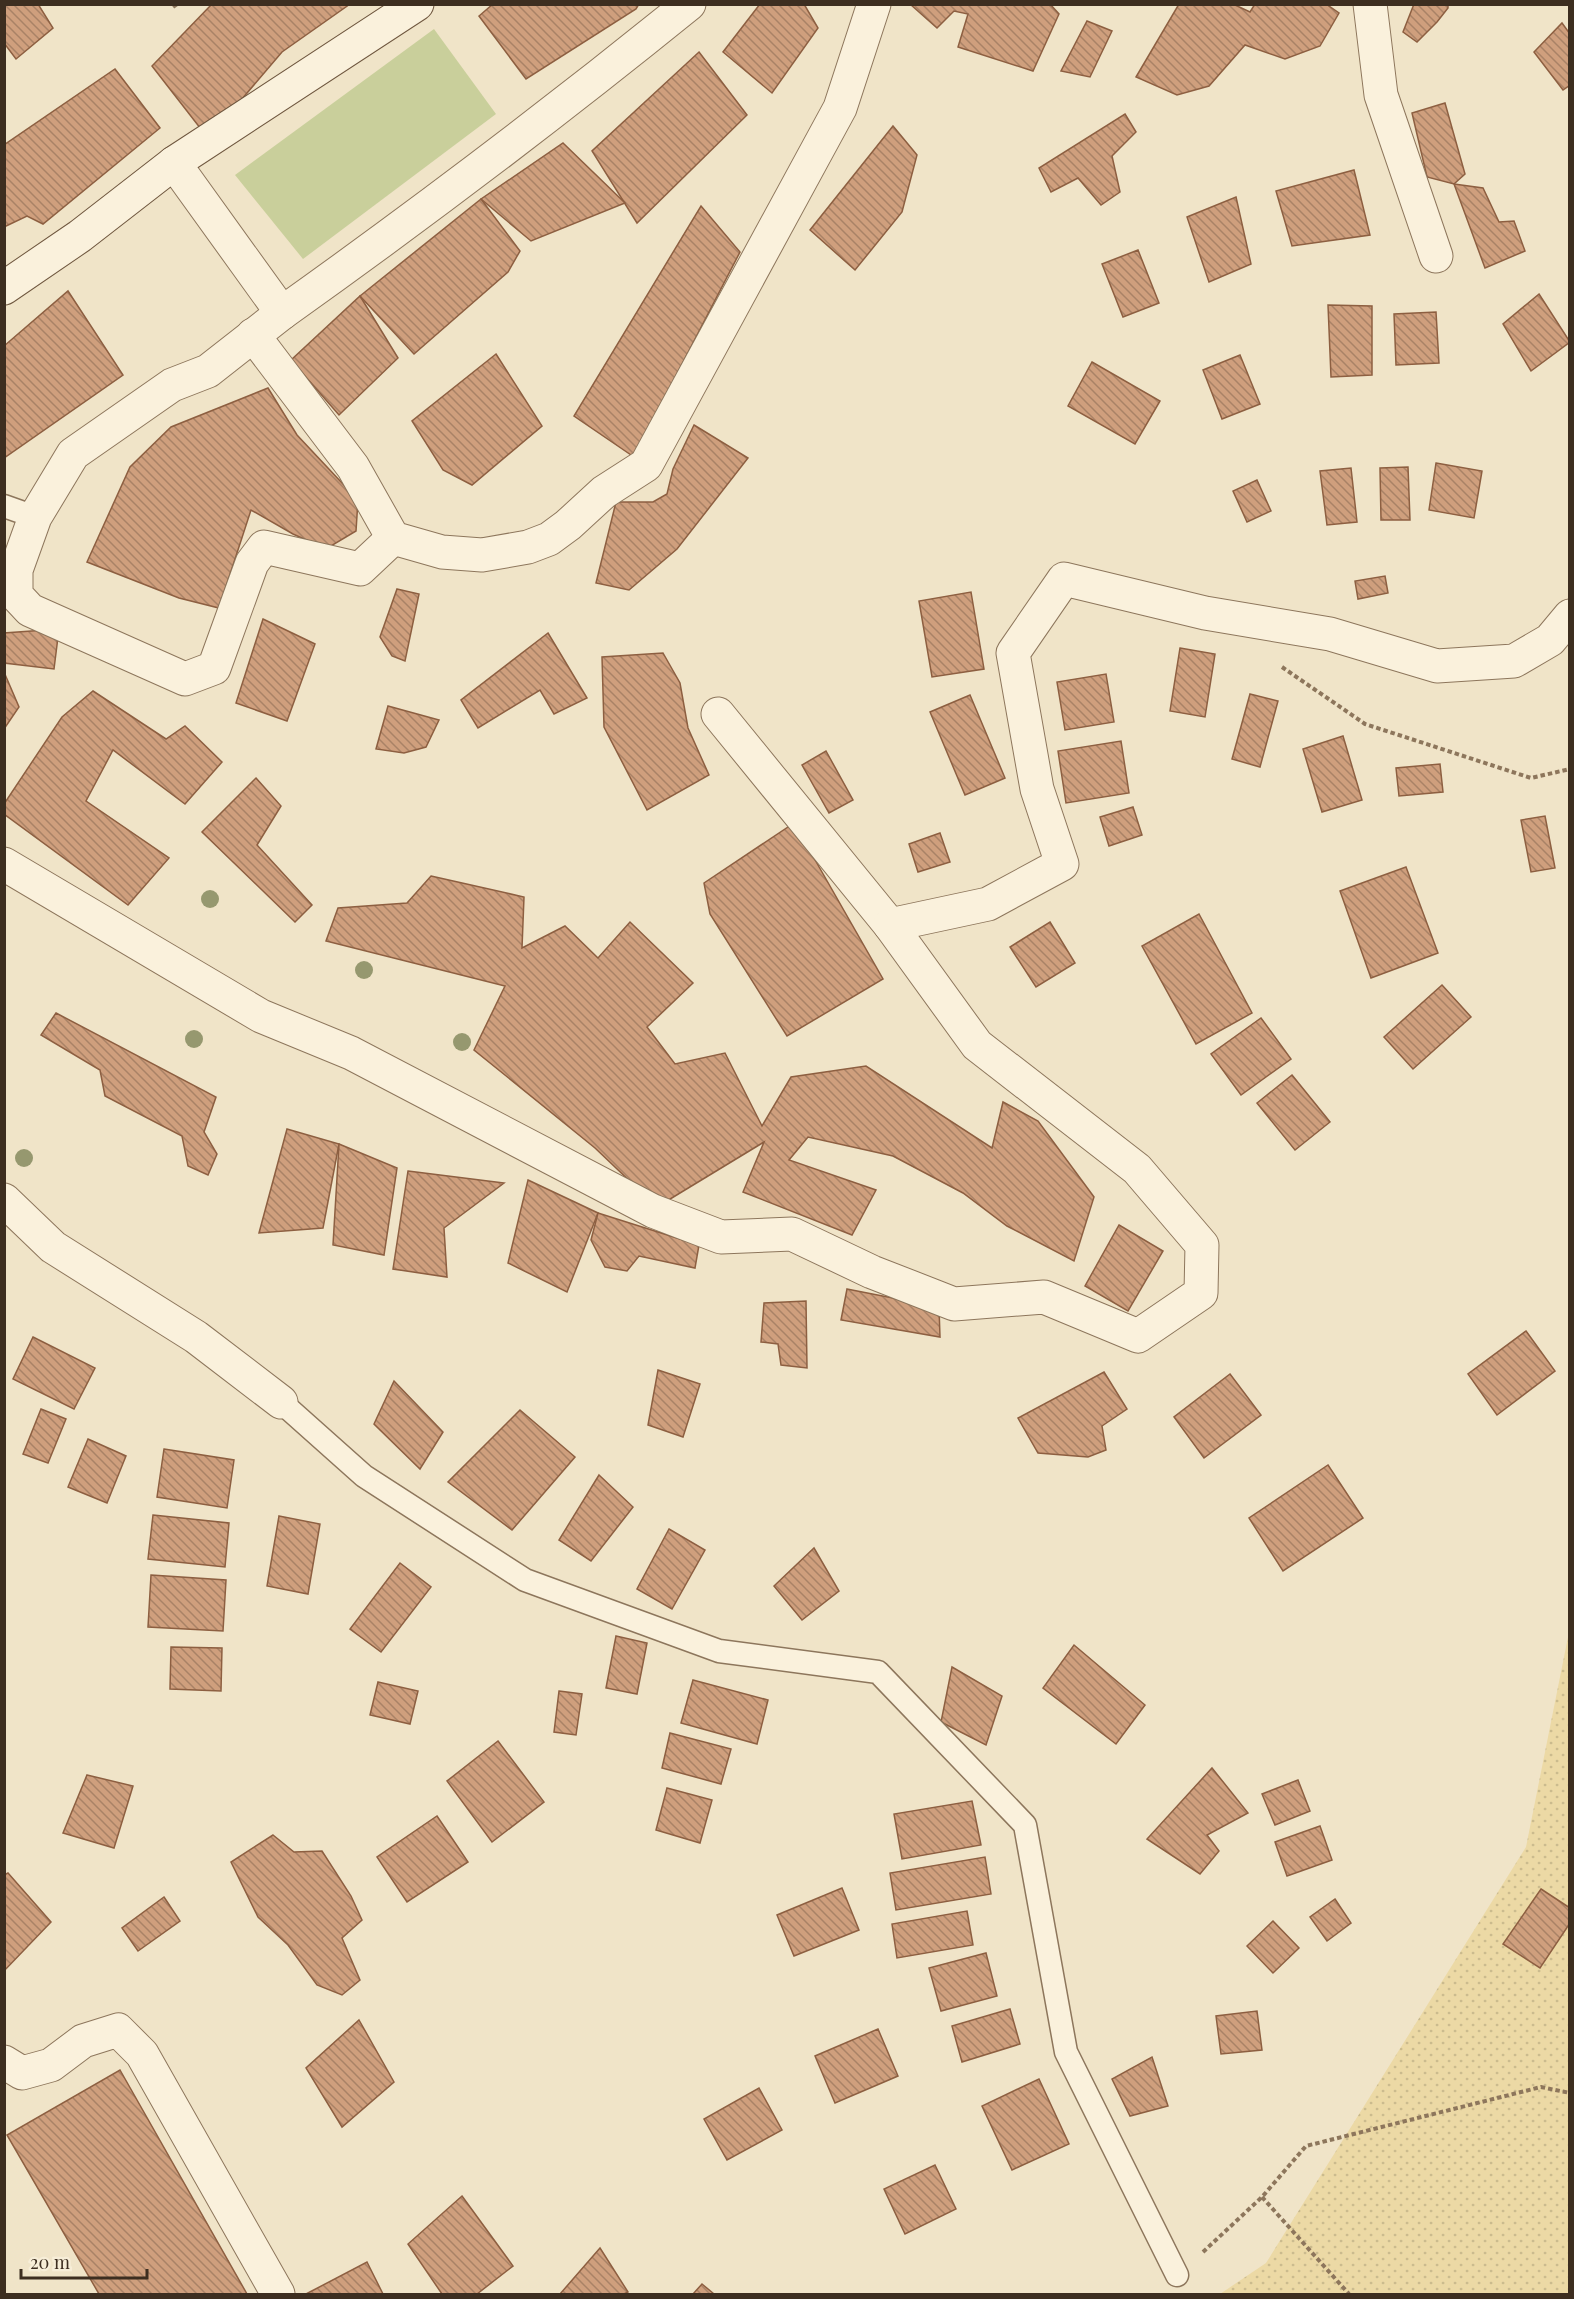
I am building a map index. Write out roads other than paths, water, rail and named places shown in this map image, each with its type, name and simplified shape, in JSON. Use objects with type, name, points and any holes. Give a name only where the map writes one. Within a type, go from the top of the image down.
[{"type":"street","points":[[4,288],[81,236],[174,164],[417,4]]},
{"type":"street","points":[[393,538],[360,569],[264,547],[252,563],[214,668],[184,679],[30,610],[16,595],[16,570],[35,517],[73,454],[172,385],[208,371],[282,313],[355,261],[624,58],[689,4]]},
{"type":"street","points":[[254,335],[353,467],[393,538],[442,552],[482,555],[528,547],[549,539],[604,492],[646,465],[840,108],[874,4]]},
{"type":"street","points":[[1370,4],[1381,95],[1436,255]]},
{"type":"street","points":[[174,164],[282,313]]},
{"type":"street","points":[[890,925],[988,904],[1062,864],[1037,789],[1013,652],[1064,579],[1205,613],[1330,634],[1437,666],[1514,661],[1550,639],[1569,616]]},
{"type":"street","points":[[4,864],[261,1016],[351,1053],[653,1211],[721,1237],[792,1234],[872,1272],[954,1304],[1044,1298],[1138,1336],[1201,1293],[1202,1245],[1137,1169],[977,1045],[890,925],[717,714]]},
{"type":"street","points":[[4,1200],[53,1247],[196,1338],[281,1402]]},
{"type":"street","points":[[4,2062],[22,2073],[51,2065],[83,2041],[118,2030],[142,2054],[278,2295]]},
{"type":"lane","points":[[4,506],[35,517]]},
{"type":"lane","points":[[281,1402],[364,1476],[525,1580],[718,1651],[878,1672],[1025,1825],[1066,2052],[1177,2275]]}]
